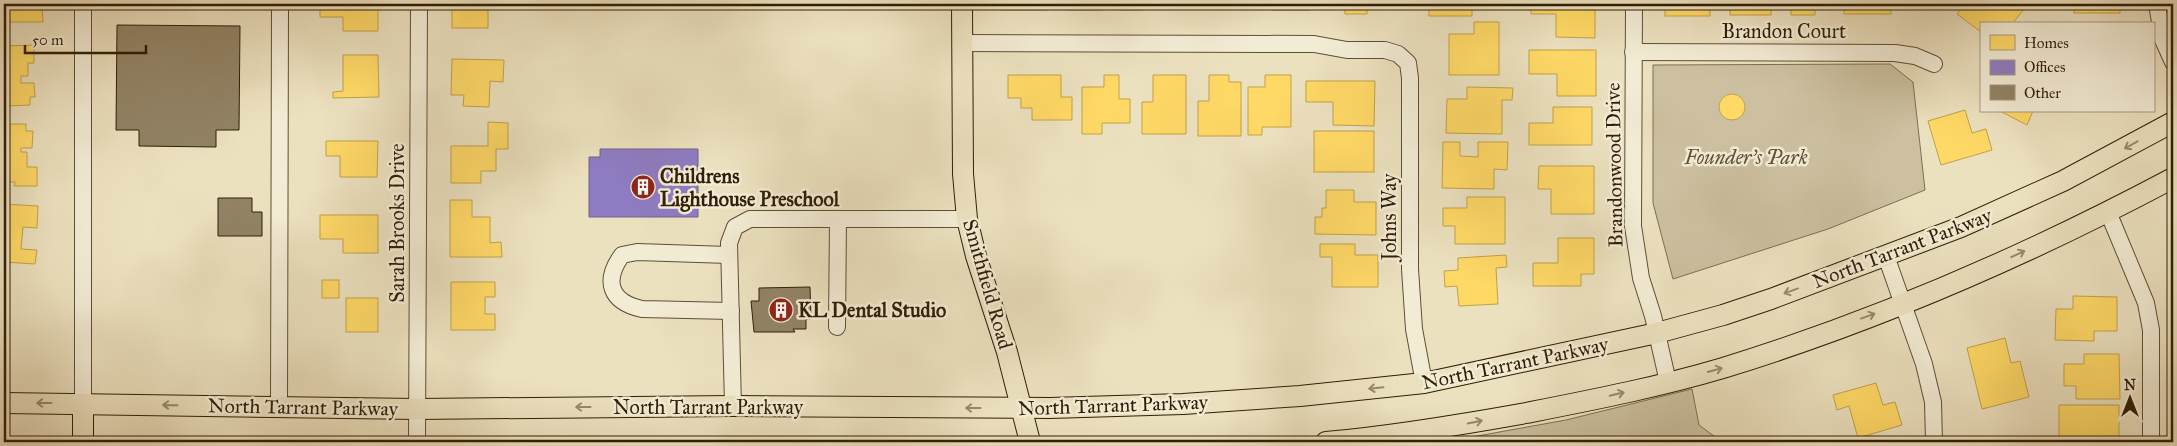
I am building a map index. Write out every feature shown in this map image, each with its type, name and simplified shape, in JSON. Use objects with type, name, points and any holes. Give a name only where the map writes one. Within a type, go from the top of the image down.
[{"type":"main road","name":"Smithfield Road","points":[[962,4],[963,174],[968,219],[976,256],[1007,352],[1030,442]]},
{"type":"main road","name":"North Tarrant Parkway","points":[[4,403],[417,409],[733,406],[1022,408],[1183,404],[1300,396],[1424,383],[1657,333],[1723,315],[1961,227],[2063,180],[2173,122]]},
{"type":"main road","points":[[1326,442],[1428,437],[1668,382],[1773,351],[1970,277],[2108,212],[2173,178]]},
{"type":"main road","points":[[83,404],[83,442]]},
{"type":"street","points":[[83,4],[83,404]]},
{"type":"street","points":[[279,406],[280,4]]},
{"type":"street","name":"Sarah Brooks Drive","points":[[417,442],[419,4]]},
{"type":"street","name":"Brandonwood Drive","points":[[1634,4],[1633,226],[1641,278],[1657,333],[1668,382]]},
{"type":"street","points":[[2156,4],[2163,40],[2173,62]]},
{"type":"street","name":"Johns Way","points":[[962,43],[1314,44],[1347,50],[1385,50],[1398,54],[1408,63],[1410,78],[1410,269],[1414,329],[1424,383]]},
{"type":"street","name":"Brandon Court","points":[[1633,52],[1895,53],[1915,56],[1934,64]]},
{"type":"street","points":[[2108,212],[2146,303],[2151,330],[2151,442]]},
{"type":"street","points":[[733,406],[729,243],[736,227],[750,219],[968,219]]},
{"type":"street","points":[[837,327],[838,219]]},
{"type":"street","points":[[729,254],[637,252],[622,254],[616,264],[613,277],[613,292],[618,300],[642,309],[731,311]]},
{"type":"street","points":[[1886,256],[1924,364],[1933,402],[1934,442]]},
{"type":"green space","name":"Founder's Park","points":[[1890,64],[1913,82],[1925,190],[1828,229],[1673,279],[1653,203],[1653,65]]},
{"type":"green space","points":[[1692,389],[1699,425],[1722,442],[1444,442],[1566,420]]},
{"type":"building: Homes","points":[[4,4],[30,4],[30,7],[42,7],[43,22],[4,22]]},
{"type":"building: Homes","points":[[320,4],[378,4],[378,31],[343,31],[343,17],[320,17]]},
{"type":"building: Homes","points":[[452,4],[488,4],[488,28],[452,28]]},
{"type":"building: Homes","points":[[1001,4],[1046,4],[1046,10],[1001,10]]},
{"type":"building: Homes","points":[[1067,4],[1102,4],[1102,10],[1067,10]]},
{"type":"building: Homes","points":[[1119,4],[1142,4],[1142,10],[1119,10]]},
{"type":"building: Homes","points":[[1177,4],[1212,4],[1212,9],[1177,9]]},
{"type":"building: Homes","points":[[1218,4],[1253,4],[1253,6],[1218,6]]},
{"type":"building: Homes","points":[[1273,4],[1310,4],[1310,10],[1272,10]]},
{"type":"building: Homes","points":[[1345,4],[1367,4],[1367,14],[1345,14]]},
{"type":"building: Homes","points":[[1412,4],[1472,4],[1472,16],[1429,16],[1429,7],[1412,7]]},
{"type":"building: Homes","points":[[1531,4],[1595,4],[1595,38],[1556,37],[1556,14],[1531,14]]},
{"type":"building: Homes","points":[[1665,4],[1710,4],[1710,16],[1665,16]]},
{"type":"building: Homes","points":[[1730,4],[1771,4],[1771,15],[1730,15]]},
{"type":"building: Homes","points":[[1791,4],[1815,4],[1815,15],[1791,15]]},
{"type":"building: Homes","points":[[1844,4],[1891,4],[1891,14],[1844,14]]},
{"type":"building: Homes","points":[[1912,4],[1950,4],[1950,9],[1912,9]]},
{"type":"building: Homes","points":[[1965,4],[2028,4],[2014,22],[1980,22],[1980,31],[1957,14]]},
{"type":"building: Homes","points":[[2074,4],[2120,4],[2120,13],[2074,13]]},
{"type":"building: Homes","points":[[1474,22],[1499,22],[1499,75],[1449,75],[1449,34],[1474,34]]},
{"type":"building: Homes","points":[[34,45],[34,63],[28,63],[28,76],[21,76],[21,83],[34,83],[35,97],[30,97],[30,105],[4,106],[4,46]]},
{"type":"building: Homes","points":[[1529,50],[1596,50],[1596,96],[1557,96],[1557,74],[1529,74]]},
{"type":"building: Homes","points":[[343,55],[378,55],[379,97],[333,98],[333,92],[343,91]]},
{"type":"building: Homes","points":[[452,59],[504,60],[503,82],[490,81],[489,107],[463,106],[464,95],[451,95]]},
{"type":"building: Homes","points":[[1008,75],[1061,75],[1061,97],[1072,97],[1072,120],[1032,120],[1032,108],[1021,108],[1021,98],[1008,98]]},
{"type":"building: Homes","points":[[1104,75],[1119,75],[1119,99],[1130,99],[1130,123],[1102,123],[1102,134],[1082,134],[1082,87],[1104,87]]},
{"type":"building: Homes","points":[[1153,75],[1186,75],[1186,134],[1142,134],[1142,102],[1153,102]]},
{"type":"building: Homes","points":[[1209,75],[1229,75],[1229,82],[1241,82],[1241,136],[1198,136],[1198,101],[1209,101]]},
{"type":"building: Homes","points":[[1265,75],[1291,75],[1291,127],[1262,127],[1262,135],[1248,135],[1248,87],[1265,87]]},
{"type":"building: Homes","points":[[1306,81],[1375,81],[1374,126],[1333,125],[1333,102],[1306,102]]},
{"type":"building: Homes","points":[[1467,87],[1513,88],[1512,100],[1502,100],[1502,134],[1446,133],[1447,99],[1467,99]]},
{"type":"building: Homes","points":[[1732,94],[1741,98],[1745,107],[1741,116],[1732,120],[1723,116],[1719,107],[1723,98]]},
{"type":"building: Homes","points":[[1553,107],[1592,107],[1592,145],[1529,145],[1529,123],[1553,123]]},
{"type":"building: Homes","points":[[1965,110],[1972,133],[1986,129],[1992,150],[1941,165],[1928,121]]},
{"type":"building: Homes","points":[[2002,112],[2033,112],[2027,125]]},
{"type":"building: Homes","points":[[488,122],[508,123],[508,149],[496,149],[496,171],[481,171],[481,183],[451,183],[451,146],[488,146]]},
{"type":"building: Homes","points":[[4,124],[26,124],[26,131],[33,131],[32,148],[21,148],[21,152],[27,152],[27,167],[37,167],[37,186],[14,186],[15,182],[4,182]]},
{"type":"building: Homes","points":[[1314,131],[1374,131],[1374,172],[1314,172]]},
{"type":"building: Homes","points":[[326,141],[378,141],[377,177],[340,177],[340,156],[326,156]]},
{"type":"building: Homes","points":[[1443,142],[1460,142],[1460,156],[1478,157],[1478,142],[1508,142],[1507,170],[1494,169],[1494,189],[1442,188]]},
{"type":"building: Homes","points":[[1539,166],[1594,166],[1594,214],[1551,214],[1551,189],[1538,189]]},
{"type":"building: Homes","points":[[1326,190],[1354,190],[1354,202],[1376,202],[1376,235],[1315,234],[1315,217],[1322,217],[1322,208],[1326,208]]},
{"type":"building: Homes","points":[[1467,197],[1505,197],[1505,244],[1455,244],[1455,226],[1443,226],[1443,208],[1467,208]]},
{"type":"building: Homes","points":[[450,200],[472,200],[472,217],[490,217],[490,243],[501,242],[502,257],[450,257]]},
{"type":"building: Homes","points":[[4,204],[38,206],[37,228],[23,227],[21,249],[37,250],[35,264],[4,262]]},
{"type":"building: Homes","points":[[320,215],[378,215],[378,253],[343,253],[343,239],[320,239]]},
{"type":"building: Homes","points":[[1558,238],[1594,238],[1594,274],[1581,274],[1581,286],[1533,286],[1533,263],[1558,263]]},
{"type":"building: Homes","points":[[1320,244],[1355,244],[1355,255],[1378,255],[1378,287],[1332,287],[1332,257],[1320,257]]},
{"type":"building: Homes","points":[[1506,255],[1507,267],[1496,268],[1498,304],[1459,306],[1457,286],[1445,287],[1444,271],[1458,270],[1458,258]]},
{"type":"building: Homes","points":[[322,280],[339,280],[339,298],[322,298]]},
{"type":"building: Homes","points":[[451,282],[495,282],[495,297],[485,297],[485,314],[495,314],[495,330],[451,330]]},
{"type":"building: Homes","points":[[2073,296],[2117,297],[2117,331],[2094,331],[2094,341],[2055,340],[2056,309],[2073,309]]},
{"type":"building: Homes","points":[[346,298],[378,298],[378,332],[346,332]]},
{"type":"building: Homes","points":[[2005,338],[2011,363],[2020,361],[2029,397],[1982,409],[1967,348]]},
{"type":"building: Homes","points":[[2084,354],[2119,354],[2120,399],[2076,399],[2076,386],[2064,386],[2064,364],[2084,364]]},
{"type":"building: Homes","points":[[1876,383],[1883,405],[1895,402],[1902,425],[1858,438],[1849,406],[1837,410],[1833,395]]},
{"type":"building: Homes","points":[[2059,405],[2119,405],[2119,438],[2085,438],[2085,442],[2059,442]]},
{"type":"building: Offices","name":"Childrens Lighthouse Preschool","points":[[600,149],[698,149],[698,217],[589,217],[589,157],[600,157]]},
{"type":"building: Other","points":[[117,25],[240,26],[239,130],[216,130],[216,147],[139,146],[139,130],[116,130]]},
{"type":"building: Other","points":[[218,198],[252,198],[252,212],[262,212],[262,236],[218,236]]},
{"type":"building: Other","name":"KL Dental Studio","points":[[810,287],[811,319],[806,319],[806,329],[793,329],[795,332],[754,332],[751,301],[759,301],[759,288]]},
{"type":"place","name":"Childrens Lighthouse Preschool","points":[[643,187]]},
{"type":"place","name":"KL Dental Studio","points":[[781,310]]}]
